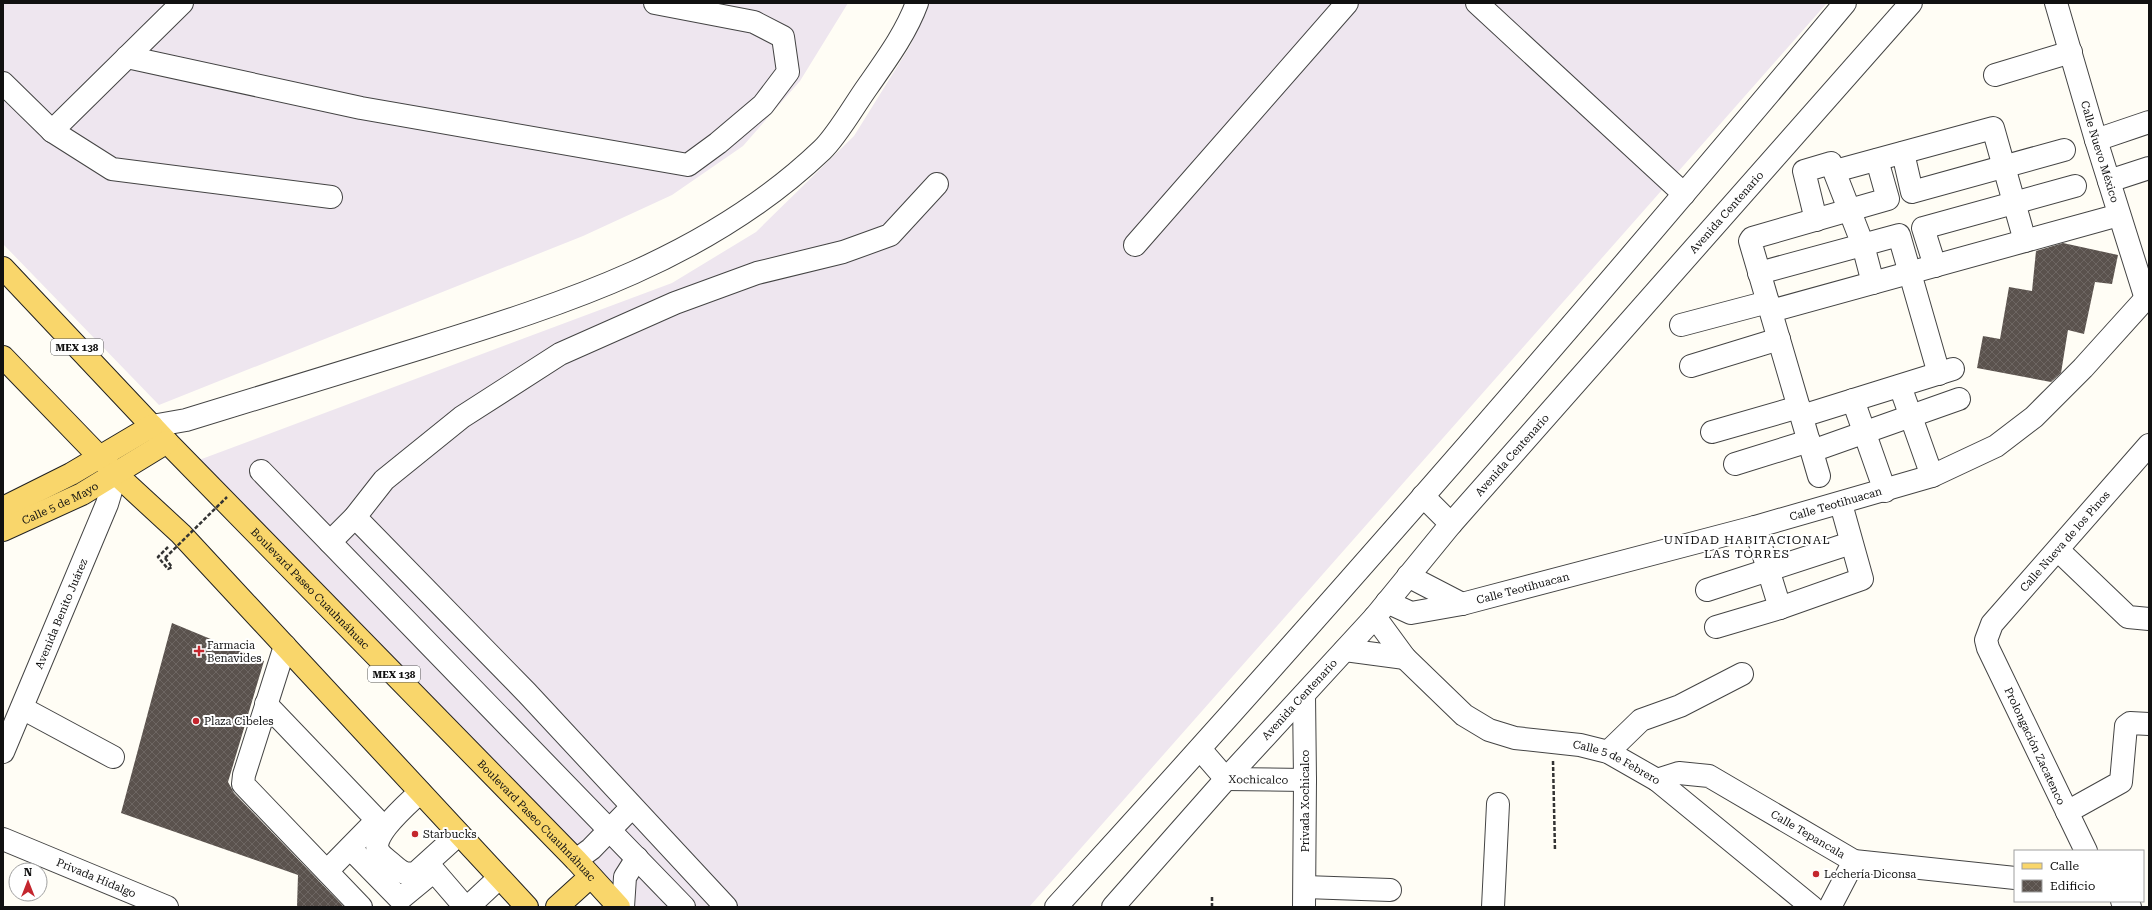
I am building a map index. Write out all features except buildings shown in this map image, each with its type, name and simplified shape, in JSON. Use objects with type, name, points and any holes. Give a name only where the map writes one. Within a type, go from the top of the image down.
[{"type":"main road","name":"Boulevard Paseo Cuauhnáhuac","points":[[3,268],[167,442],[576,860],[619,907]]},
{"type":"main road","points":[[3,357],[116,474],[181,534],[527,907]]},
{"type":"main road","points":[[3,508],[100,458],[152,426]]},
{"type":"main road","name":"Calle 5 de Mayo","points":[[3,530],[82,494],[167,442]]},
{"type":"main road","points":[[557,907],[590,877]]},
{"type":"street","points":[[52,131],[182,3]]},
{"type":"street","points":[[127,57],[361,108],[688,165],[718,143],[762,105],[788,72],[783,37],[754,22],[655,3]]},
{"type":"street","points":[[152,426],[186,420],[533,313],[651,266],[716,231],[757,204],[823,149],[878,72],[911,18],[917,3]]},
{"type":"street","points":[[1135,245],[1347,3]]},
{"type":"street","points":[[1477,3],[1684,194]]},
{"type":"street","points":[[1056,907],[1200,749],[1423,496],[1684,194],[1844,3]]},
{"type":"street","name":"Avenida Centenario","points":[[1113,907],[1226,779],[1381,610],[1451,524],[1911,3]]},
{"type":"street","name":"Calle Nuevo México","points":[[2056,3],[2119,215],[2147,297]]},
{"type":"street","points":[[1995,75],[2071,52]]},
{"type":"street","points":[[3,83],[52,131],[112,168],[331,197]]},
{"type":"street","points":[[2096,140],[2149,122]]},
{"type":"street","points":[[1835,171],[1991,128],[1996,132],[2025,241]]},
{"type":"street","points":[[1903,152],[1912,192],[2064,150]]},
{"type":"street","points":[[1819,476],[1759,273],[1751,239],[1888,199],[1877,160]]},
{"type":"street","points":[[1816,220],[1804,170],[1831,163],[1862,245],[1874,283]]},
{"type":"street","points":[[2109,181],[2149,168]]},
{"type":"street","points":[[330,542],[355,517],[384,480],[462,417],[560,354],[675,303],[757,273],[843,252],[890,235],[937,184]]},
{"type":"street","points":[[1935,266],[1923,228],[2075,186]]},
{"type":"street","points":[[1681,325],[1874,283],[2119,215]]},
{"type":"street","points":[[1712,432],[1853,400],[1946,372],[1910,273],[1899,235],[1759,273]]},
{"type":"street","name":"Calle Teotihuacan","points":[[1381,610],[1411,613],[1462,604],[1841,504],[1932,476],[1996,446],[2034,417],[2083,368],[2147,297]]},
{"type":"street","points":[[1691,366],[1779,339]]},
{"type":"street","points":[[1900,386],[1932,476]]},
{"type":"street","points":[[1735,464],[1864,432],[1959,399]]},
{"type":"street","points":[[1853,400],[1885,491]]},
{"type":"street","points":[[167,442],[186,420]]},
{"type":"street","name":"Calle Nueva de los Pinos","points":[[1986,640],[1992,624],[2149,445]]},
{"type":"street","points":[[261,471],[684,907]]},
{"type":"street","name":"Avenida Benito Juárez","points":[[3,752],[107,504],[116,474]]},
{"type":"street","points":[[1423,496],[1451,524]]},
{"type":"street","points":[[1716,627],[1780,608],[1862,579],[1841,504]]},
{"type":"street","points":[[355,517],[527,693],[726,907]]},
{"type":"street","points":[[1755,527],[1780,608]]},
{"type":"street","points":[[1706,590],[1851,543]]},
{"type":"street","points":[[2058,550],[2128,618],[2149,619]]},
{"type":"street","name":"Calle Teotihuacan","points":[[1408,576],[1462,604]]},
{"type":"street","name":"Calle 5 de Febrero","points":[[1381,610],[1405,658],[1464,715],[1489,730],[1515,738],[1580,745],[1608,752],[1657,780],[1812,907]]},
{"type":"street","name":"Prolongación Zacatenco","points":[[1986,640],[2086,850]]},
{"type":"street","points":[[285,646],[244,775],[243,784],[361,907]]},
{"type":"street","points":[[1345,650],[1405,658]]},
{"type":"street","points":[[1608,752],[1641,720],[1680,706],[1742,674]]},
{"type":"street","name":"Privada Xochicalco","points":[[1304,695],[1304,897]]},
{"type":"street","points":[[266,704],[377,820],[327,871]]},
{"type":"street","points":[[22,708],[113,757]]},
{"type":"street","points":[[2067,812],[2121,782],[2126,726],[2130,723],[2149,724]]},
{"type":"street","name":"Xochicalco","points":[[1200,749],[1226,779],[1305,780]]},
{"type":"street","name":"Calle Tepancala","points":[[1657,780],[1679,773],[1709,776],[1854,861],[2014,878]]},
{"type":"street","points":[[420,792],[380,834],[377,844],[378,852],[401,872],[410,874],[417,872],[459,834]]},
{"type":"street","points":[[1493,907],[1498,804]]},
{"type":"street","points":[[576,860],[610,830],[632,807]]},
{"type":"street","name":"Privada Hidalgo","points":[[3,839],[166,907]]},
{"type":"street","points":[[350,848],[400,900],[434,871],[466,907],[499,878]]},
{"type":"street","points":[[623,907],[625,877],[637,858]]},
{"type":"street","points":[[1830,907],[1854,861]]},
{"type":"street","points":[[1304,897],[1390,890]]},
{"type":"path","points":[[158,557],[168,570],[172,567],[165,558],[227,497]]},
{"type":"path","points":[[1553,742],[1555,851]]},
{"type":"path","points":[[1212,896],[1212,907]]},
{"type":"shaded area","points":[[3,3],[848,3],[800,81],[743,146],[672,195],[583,236],[159,405],[3,244]]},
{"type":"shaded area","points":[[929,3],[1827,3],[1029,907],[634,907],[199,460],[672,283],[756,232],[854,136],[910,46]]},
{"type":"place","name":"Farmacia Benavides","points":[[199,651]]},
{"type":"place","name":"Plaza Cibeles","points":[[196,721]]},
{"type":"place","name":"Starbucks","points":[[415,834]]},
{"type":"place","name":"Lechería Diconsa","points":[[1816,874]]},
{"type":"district","name":"UNIDAD HABITACIONAL LAS TORRES","points":[[1747,547]]}]
